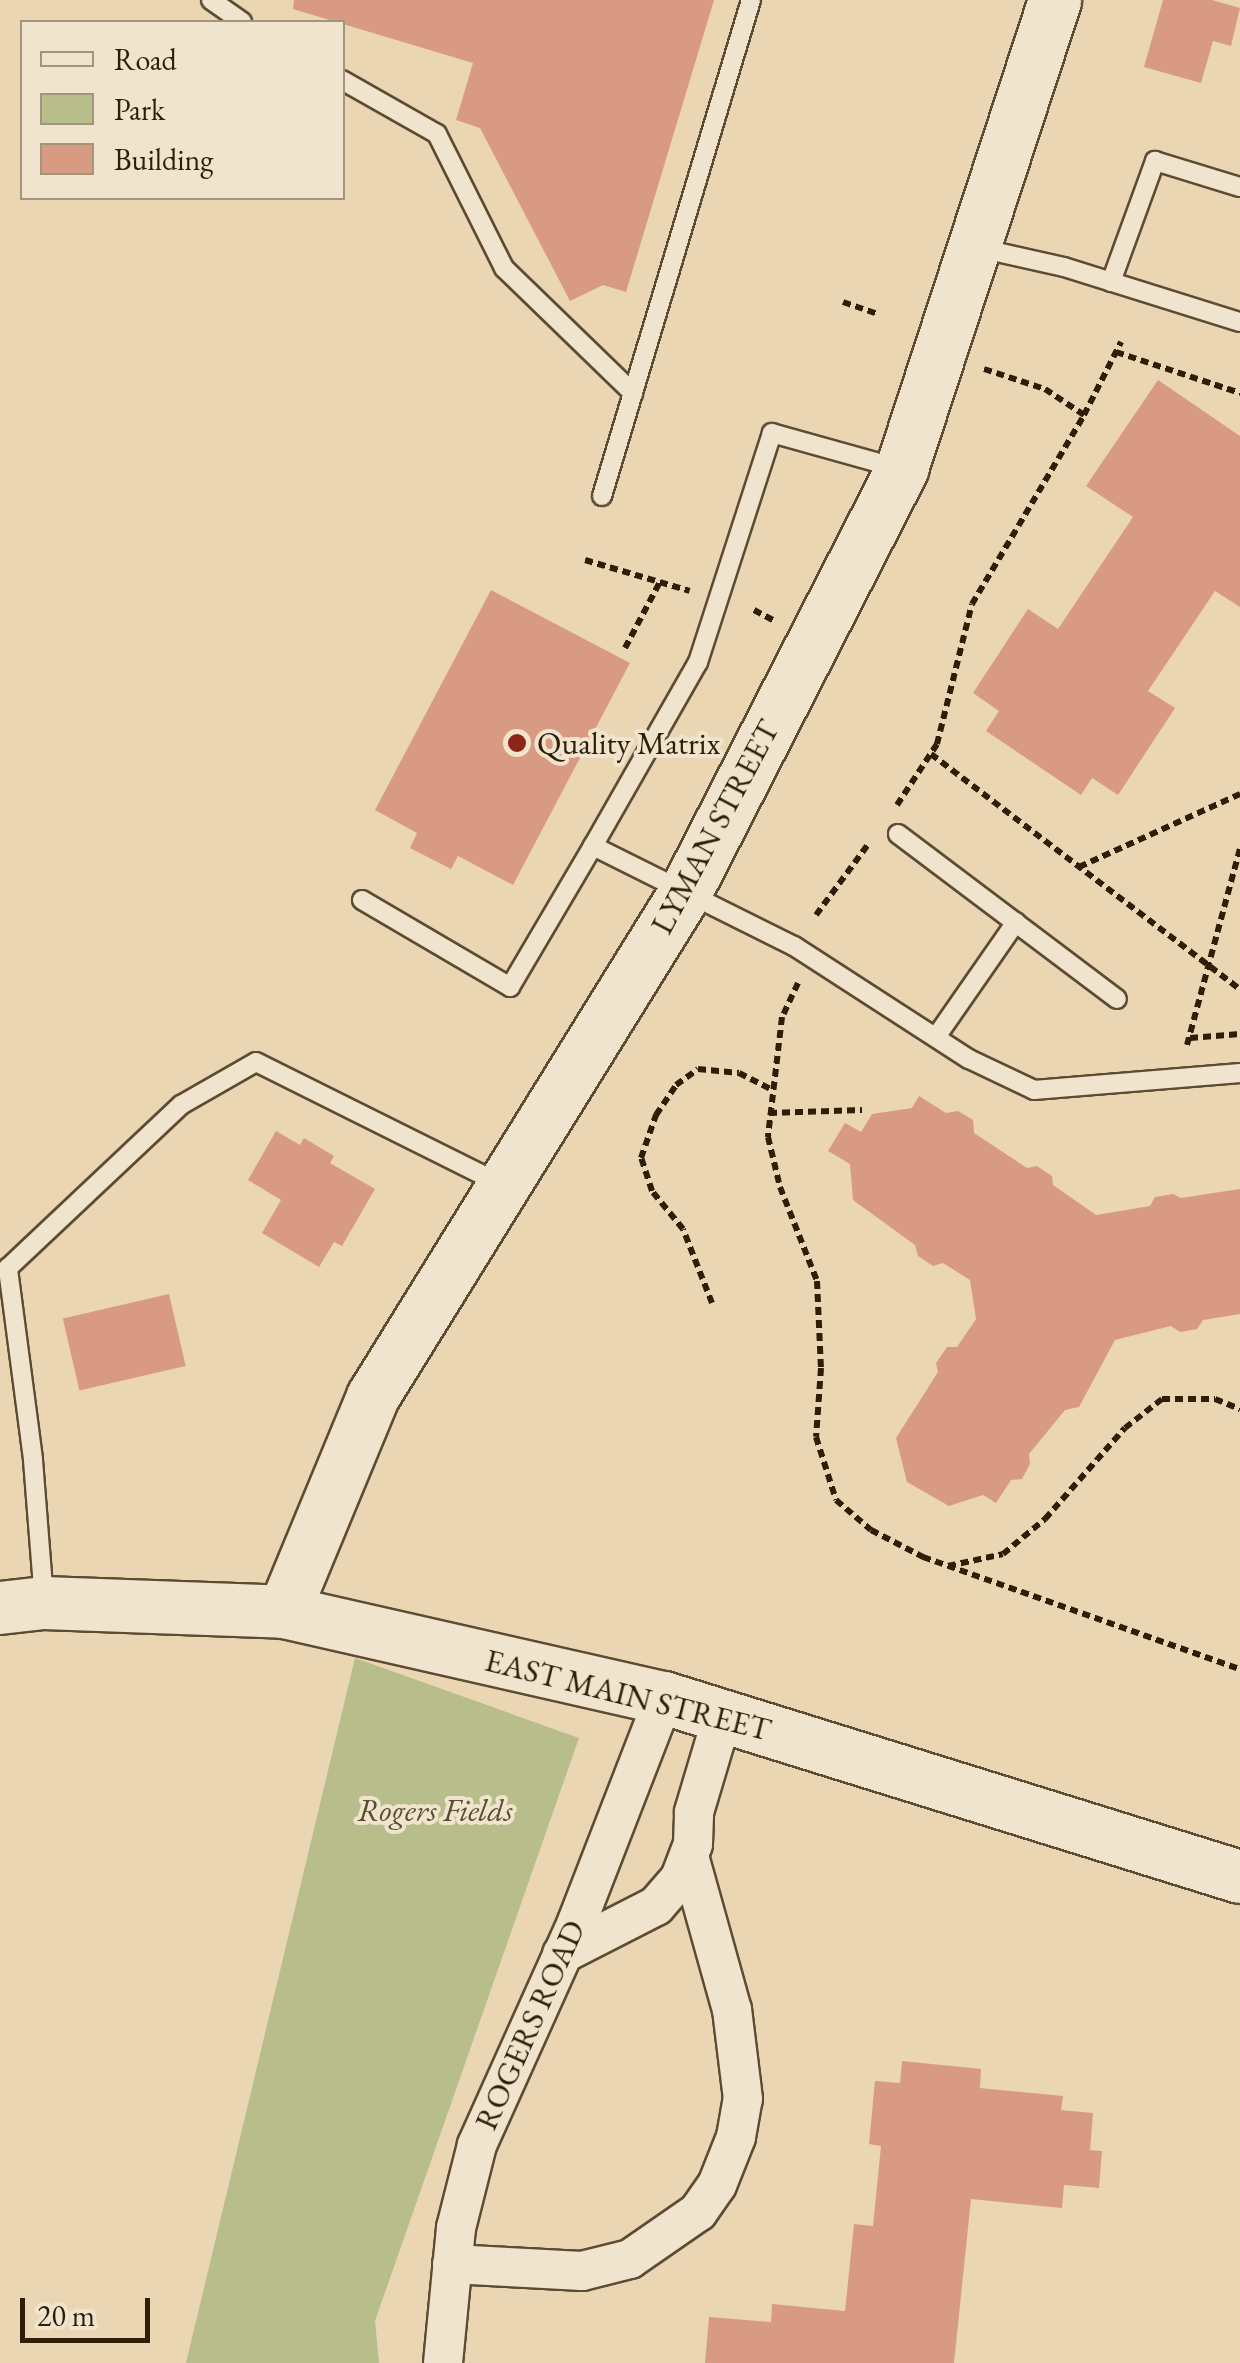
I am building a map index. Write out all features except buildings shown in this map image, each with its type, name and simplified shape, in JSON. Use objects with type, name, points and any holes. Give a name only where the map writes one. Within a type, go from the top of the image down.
[{"type":"street","name":"LYMAN STREET","points":[[284,1612],[373,1398],[686,892],[902,469],[1055,0]]},
{"type":"street","name":"EAST MAIN STREET","points":[[22,1606],[284,1612],[664,1698],[1240,1877]]},
{"type":"street","name":"ROGERS ROAD","points":[[443,2363],[452,2264],[477,2145],[562,1954],[664,1698]]},
{"type":"street","points":[[562,1954],[656,1906],[680,1878],[689,1856],[694,1812],[723,1715]]},
{"type":"street","points":[[452,2264],[582,2271],[630,2259],[698,2212],[717,2185],[736,2138],[742,2099],[732,2010],[689,1856]]},
{"type":"lane","points":[[212,0],[239,20]]},
{"type":"lane","points":[[602,496],[751,0]]},
{"type":"lane","points":[[345,82],[438,134],[504,268],[633,393]]},
{"type":"lane","points":[[1111,282],[1155,161],[1240,187]]},
{"type":"lane","points":[[974,247],[1111,282],[1240,322]]},
{"type":"lane","points":[[362,900],[510,987],[698,662],[772,432],[902,469]]},
{"type":"lane","points":[[898,834],[1117,999]]},
{"type":"lane","points":[[593,846],[794,946],[936,1037],[1034,1090],[1240,1073]]},
{"type":"lane","points":[[936,1037],[1016,922]]},
{"type":"lane","points":[[22,1606],[33,1459],[8,1268],[181,1104],[256,1062],[504,1185]]},
{"type":"path","points":[[844,302],[877,314]]},
{"type":"path","points":[[892,812],[931,754],[972,604],[1084,416],[1121,342]]},
{"type":"path","points":[[1116,352],[1240,394]]},
{"type":"path","points":[[983,369],[1045,389],[1084,416]]},
{"type":"path","points":[[585,560],[701,594]]},
{"type":"path","points":[[625,648],[660,582]]},
{"type":"path","points":[[931,754],[1240,988]]},
{"type":"path","points":[[1079,867],[1240,794]]},
{"type":"path","points":[[816,915],[870,841]]},
{"type":"path","points":[[1240,849],[1188,1042],[1240,1034]]},
{"type":"path","points":[[799,982],[782,1017],[770,1089],[768,1137],[780,1187],[817,1281],[822,1368],[816,1437],[836,1500],[871,1530],[947,1566],[1240,1669]]},
{"type":"path","points":[[712,1303],[683,1229],[652,1191],[641,1158],[656,1115],[676,1085],[698,1069],[739,1074],[770,1089]]},
{"type":"path","points":[[769,1113],[862,1110]]},
{"type":"path","points":[[947,1566],[1002,1554],[1045,1518],[1125,1428],[1162,1399],[1215,1399],[1240,1409]]},
{"type":"green space","name":"Rogers Fields","points":[[355,1658],[579,1738],[375,2321],[379,2363],[186,2363]]},
{"type":"place","name":"Quality Matrix","points":[[517,743]]}]
